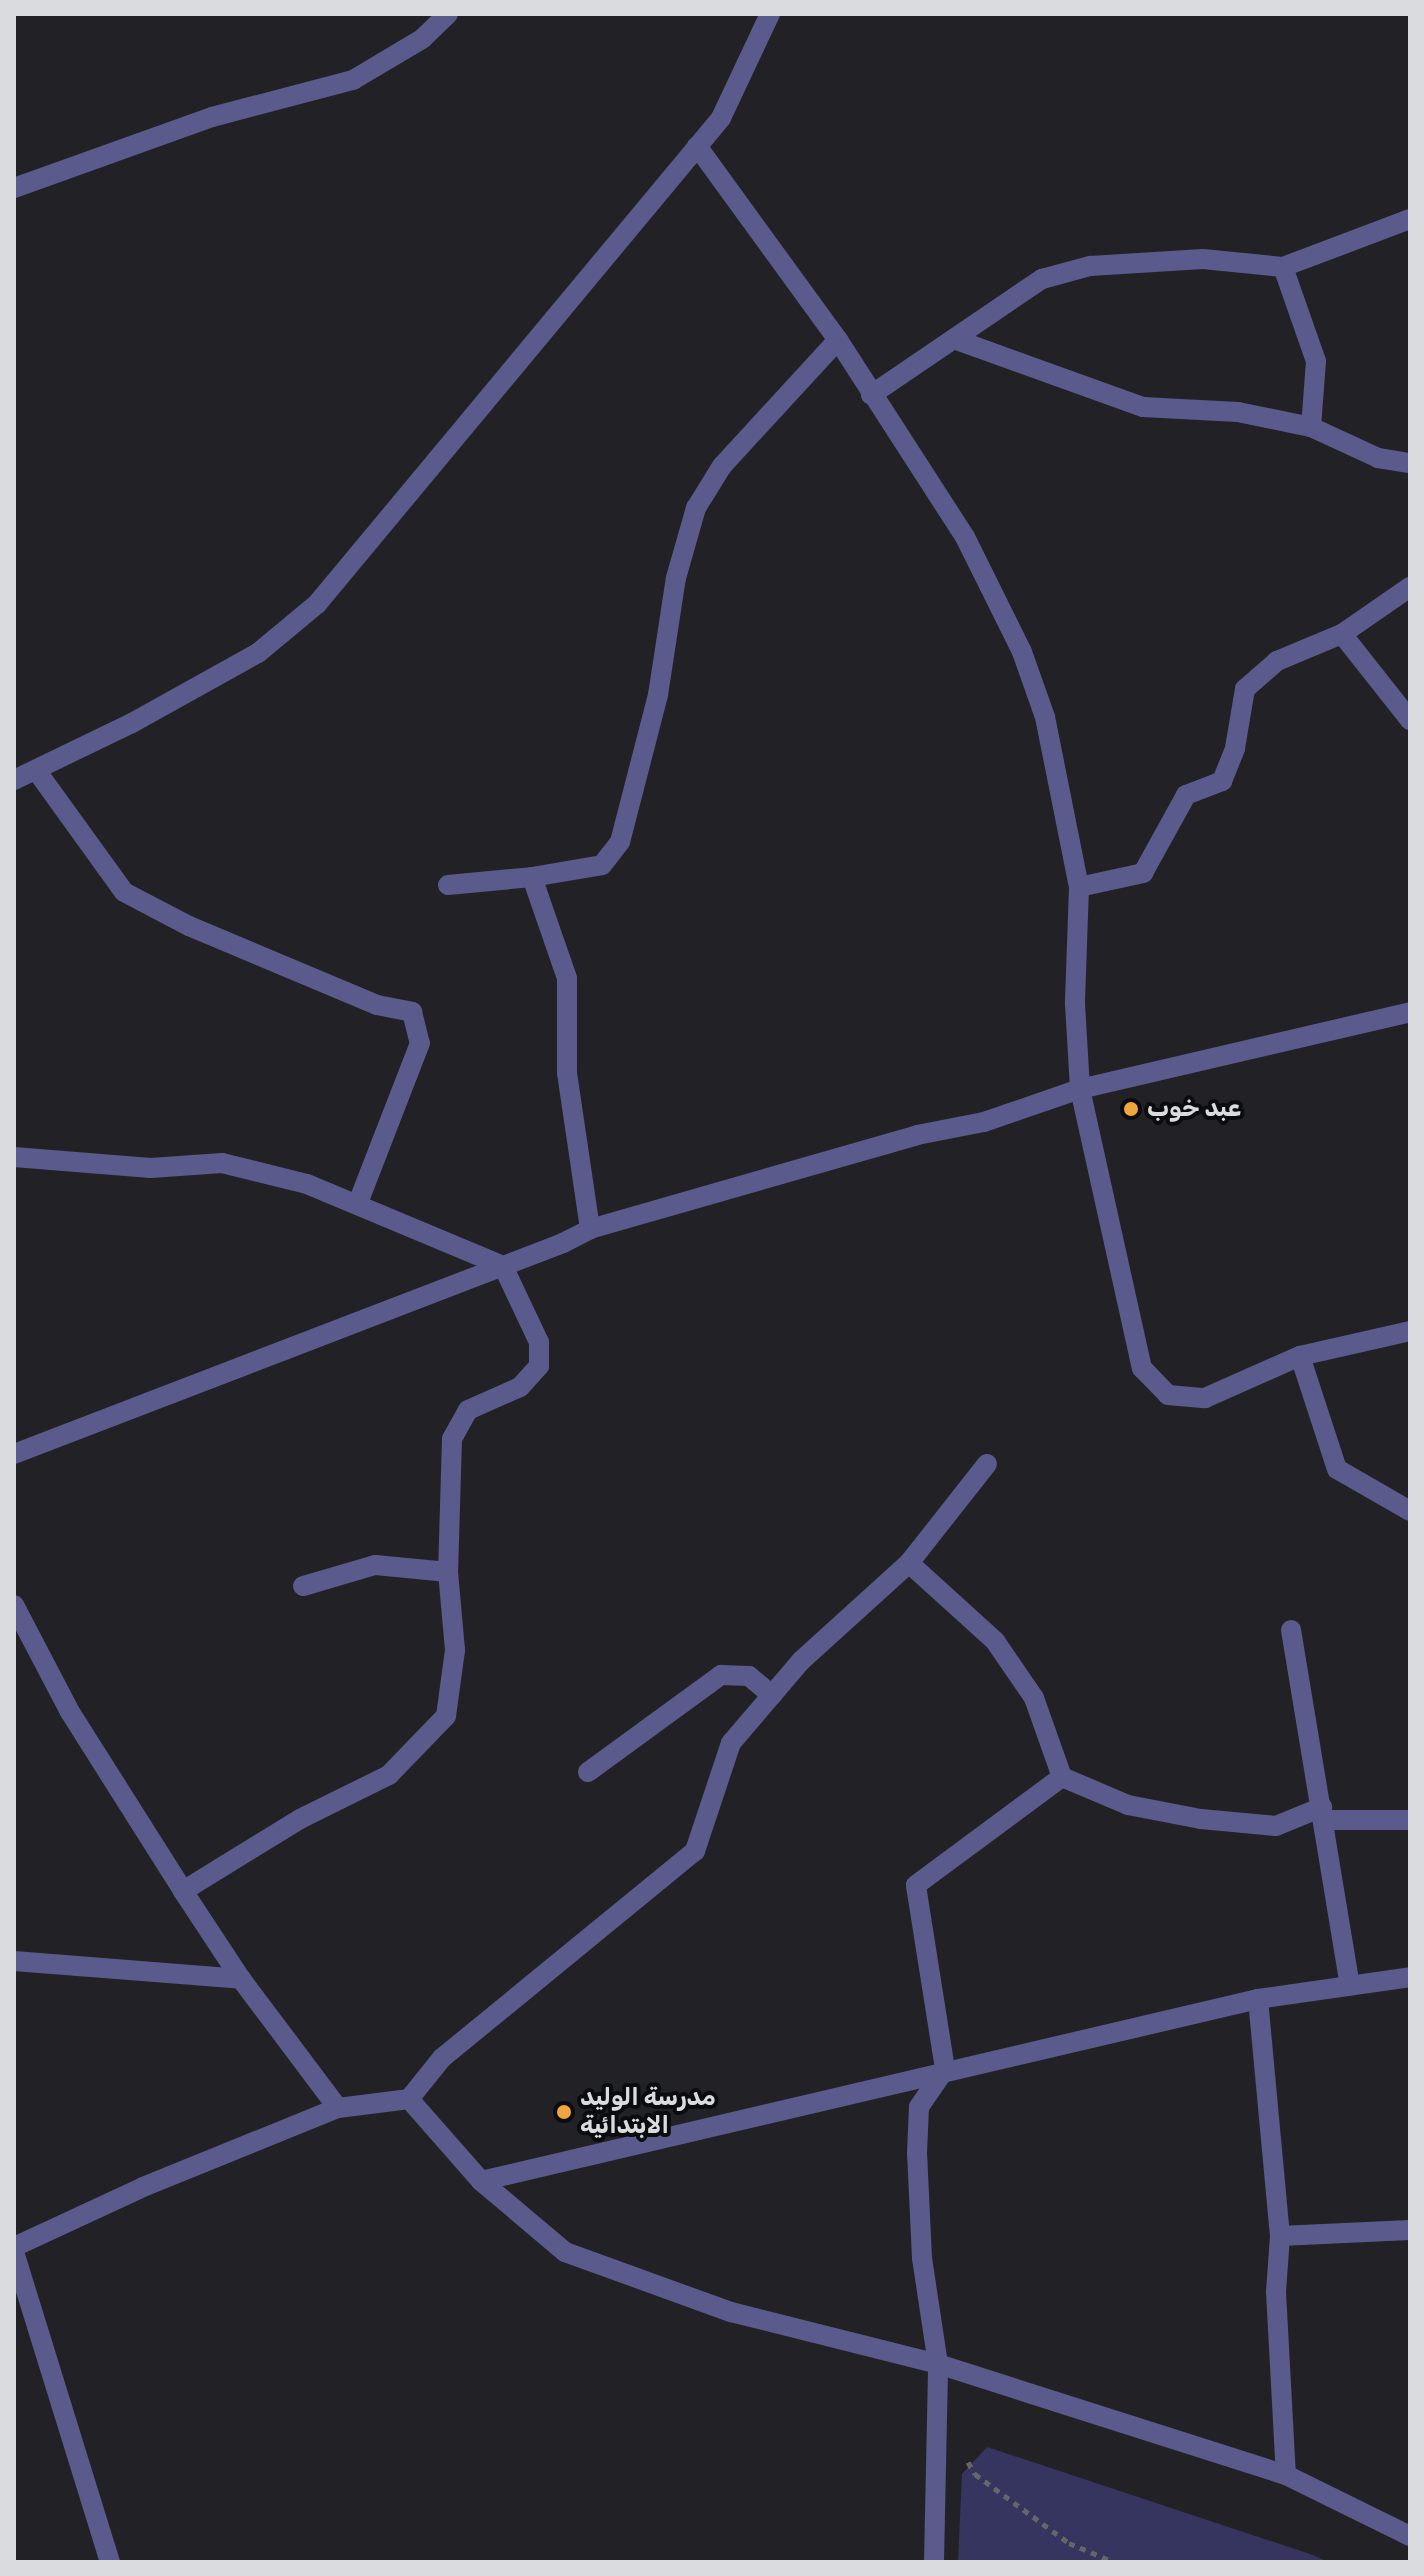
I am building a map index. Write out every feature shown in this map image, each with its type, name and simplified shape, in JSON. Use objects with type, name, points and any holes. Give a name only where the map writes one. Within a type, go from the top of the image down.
[{"type":"street","points":[[14,188],[212,117],[353,80],[422,39],[448,14]]},
{"type":"street","points":[[14,780],[258,653],[317,604],[721,118],[770,14]]},
{"type":"street","points":[[697,146],[838,340],[965,537],[1022,652],[1045,717],[1079,887],[1075,1004],[1080,1089],[1142,1368],[1168,1395],[1205,1398],[1300,1356],[1410,1331]]},
{"type":"street","points":[[871,395],[1042,279],[1090,266],[1203,259],[1283,267],[1410,219]]},
{"type":"street","points":[[1283,267],[1316,361],[1311,427]]},
{"type":"street","points":[[954,339],[1143,407],[1238,412],[1311,427],[1378,458],[1410,463]]},
{"type":"street","points":[[448,885],[532,877],[602,865],[620,842],[658,695],[676,578],[696,508],[722,466],[838,340]]},
{"type":"street","points":[[1079,887],[1143,873],[1186,795],[1222,781],[1235,748],[1245,689],[1277,661],[1342,634],[1410,587]]},
{"type":"street","points":[[1342,634],[1410,720]]},
{"type":"street","points":[[36,770],[124,892],[189,926],[377,1005],[412,1012],[420,1043],[358,1203]]},
{"type":"street","points":[[532,877],[567,978],[567,1073],[590,1229]]},
{"type":"street","points":[[14,1454],[503,1266],[590,1229],[917,1135],[984,1122],[1080,1089],[1410,1012]]},
{"type":"street","points":[[14,1157],[151,1168],[222,1163],[307,1184],[503,1266],[539,1342],[539,1366],[520,1387],[468,1410],[452,1439],[448,1572],[455,1650],[446,1716],[389,1775],[300,1819],[183,1891]]},
{"type":"street","points":[[1300,1356],[1337,1469],[1410,1511]]},
{"type":"street","points":[[110,2562],[14,2249],[143,2187],[338,2108],[409,2099],[442,2058],[695,1851],[731,1743],[802,1660],[909,1563],[987,1464]]},
{"type":"street","points":[[909,1563],[995,1641],[1034,1698],[1062,1777],[1128,1805],[1201,1819],[1276,1826],[1324,1814],[1410,1820]]},
{"type":"street","points":[[303,1586],[375,1565],[448,1572]]},
{"type":"street","points":[[14,1605],[70,1712],[183,1891],[241,1979],[338,2108]]},
{"type":"street","points":[[1291,1630],[1350,1985]]},
{"type":"street","points":[[588,1772],[721,1675],[749,1676],[772,1695]]},
{"type":"street","points":[[934,2562],[938,2364],[922,2258],[917,2153],[919,2107],[945,2069],[916,1885],[1062,1777]]},
{"type":"street","points":[[14,1961],[241,1979]]},
{"type":"street","points":[[481,2181],[945,2069],[1258,1999],[1410,1977]]},
{"type":"street","points":[[1258,1999],[1280,2236],[1276,2292],[1286,2475]]},
{"type":"street","points":[[409,2099],[481,2181],[565,2252],[634,2280],[731,2312],[938,2364],[1286,2475],[1410,2536]]},
{"type":"street","points":[[1280,2236],[1410,2230]]},
{"type":"path","points":[[937,2405],[975,2474],[1069,2543],[1114,2562]]},
{"type":"shaded area","points":[[987,2447],[1328,2562],[958,2562],[962,2474]]},
{"type":"place","name":"عبد خوب","points":[[1131,1109]]},
{"type":"place","name":"مدرسة الوليد الابتدائية","points":[[564,2112]]}]
